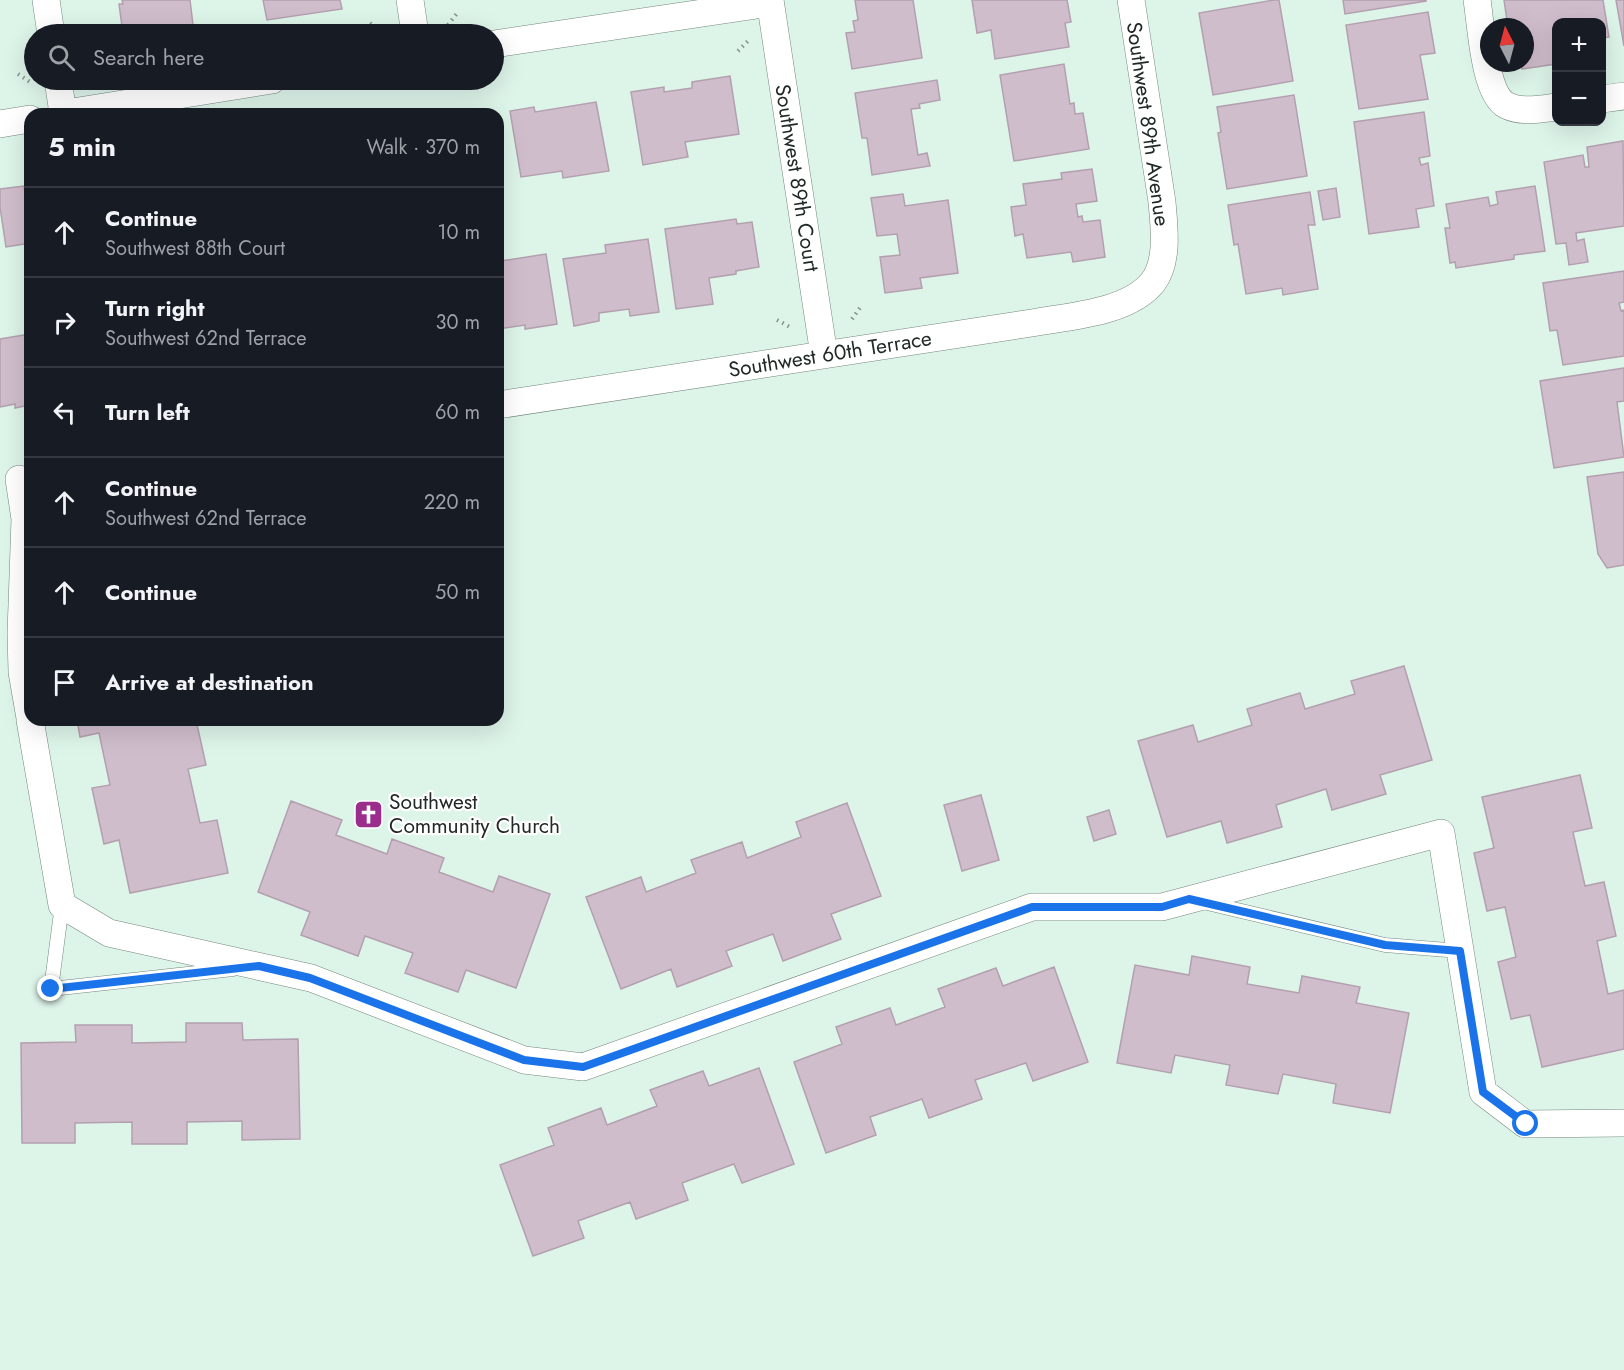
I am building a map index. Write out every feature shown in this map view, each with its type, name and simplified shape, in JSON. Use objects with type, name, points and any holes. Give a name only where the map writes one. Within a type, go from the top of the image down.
[{"type":"street","points":[[46,0],[50,24]]},
{"type":"street","points":[[410,0],[414,24]]},
{"type":"street","name":"Southwest 89th Avenue","points":[[1131,0],[1163,217],[1164,252],[1154,282]]},
{"type":"street","points":[[1477,0],[1488,72],[1499,100],[1507,106],[1518,109],[1552,108]]},
{"type":"street","points":[[504,42],[770,2]]},
{"type":"street","name":"Southwest 89th Court","points":[[770,2],[824,355]]},
{"type":"street","points":[[50,90],[59,108]]},
{"type":"street","points":[[99,108],[210,90]]},
{"type":"street","points":[[1606,98],[1624,96]]},
{"type":"street","points":[[0,124],[24,120]]},
{"type":"street","name":"Southwest 60th Terrace","points":[[504,404],[1094,312],[1125,302],[1154,282]]},
{"type":"street","points":[[16,479],[24,515]]},
{"type":"street","points":[[24,548],[21,633],[24,684]]},
{"type":"street","points":[[0,634],[22,672]]},
{"type":"street","points":[[31,726],[62,904],[110,933],[310,978],[524,1060],[583,1067],[1032,907],[1162,907],[1440,833],[1483,1092],[1526,1124],[1624,1123]]},
{"type":"lane","points":[[1189,899],[1385,945],[1460,951]]},
{"type":"lane","points":[[62,904],[51,989],[259,966]]},
{"type":"path","points":[[449,24],[458,12]]},
{"type":"path","points":[[738,51],[750,38]]},
{"type":"path","points":[[18,74],[24,76]]},
{"type":"path","points":[[852,319],[862,305]]},
{"type":"path","points":[[777,320],[790,327]]},
{"type":"building","points":[[122,0],[190,0],[193,24],[122,24],[119,4],[123,4]]},
{"type":"building","points":[[263,0],[340,0],[342,9],[267,20]]},
{"type":"building","points":[[855,0],[913,0],[922,58],[852,69],[846,33],[855,32],[853,21],[858,20]]},
{"type":"building","points":[[972,0],[1067,0],[1071,22],[1065,23],[1069,47],[995,59],[991,30],[977,33]]},
{"type":"building","points":[[1279,0],[1293,81],[1213,95],[1199,13]]},
{"type":"building","points":[[1343,0],[1426,0],[1426,1],[1345,14]]},
{"type":"building","points":[[1504,0],[1603,0],[1606,18],[1552,18],[1552,65],[1534,67],[1534,18],[1507,18]]},
{"type":"building","points":[[1616,0],[1624,0],[1624,46]]},
{"type":"building","points":[[1428,12],[1435,53],[1420,55],[1428,99],[1359,109],[1346,25]]},
{"type":"building","points":[[1606,18],[1609,37],[1606,37]]},
{"type":"building","points":[[1064,64],[1070,104],[1074,103],[1075,114],[1083,113],[1089,149],[1014,161],[1000,75]]},
{"type":"building","points":[[730,76],[739,134],[685,142],[688,157],[643,165],[631,92],[664,87],[664,92],[692,88],[692,82]]},
{"type":"building","points":[[937,80],[940,100],[919,104],[920,108],[911,109],[918,155],[927,153],[930,166],[872,175],[867,138],[862,138],[855,93]]},
{"type":"building","points":[[1294,95],[1307,176],[1227,189],[1218,133],[1221,132],[1217,107]]},
{"type":"building","points":[[596,102],[609,171],[563,178],[562,171],[521,177],[510,111],[534,107],[535,112]]},
{"type":"building","points":[[1424,112],[1430,156],[1419,158],[1421,165],[1428,163],[1434,206],[1416,209],[1419,227],[1369,234],[1354,122]]},
{"type":"building","points":[[1623,141],[1624,226],[1576,233],[1577,241],[1584,239],[1588,262],[1569,265],[1566,243],[1556,244],[1544,162],[1583,155],[1585,167],[1589,167],[1587,147]]},
{"type":"building","points":[[1092,169],[1097,201],[1076,204],[1078,217],[1082,216],[1083,222],[1100,220],[1105,257],[1073,262],[1071,252],[1027,258],[1023,234],[1015,236],[1011,207],[1026,205],[1023,184],[1062,179],[1061,173]]},
{"type":"building","points":[[24,186],[24,244],[6,247],[0,207],[0,189]]},
{"type":"building","points":[[1535,186],[1545,251],[1514,255],[1514,259],[1456,268],[1455,262],[1450,263],[1445,228],[1450,228],[1446,204],[1488,197],[1490,206],[1498,204],[1496,192]]},
{"type":"building","points":[[1336,188],[1340,217],[1323,220],[1318,191]]},
{"type":"building","points":[[1310,192],[1315,225],[1308,225],[1318,289],[1283,295],[1282,288],[1246,294],[1238,244],[1234,245],[1228,205]]},
{"type":"building","points":[[903,194],[905,206],[948,200],[958,273],[920,278],[922,288],[885,293],[880,257],[900,255],[897,234],[877,236],[871,198]]},
{"type":"building","points":[[736,219],[737,224],[752,222],[759,267],[736,271],[736,274],[709,278],[713,304],[676,309],[665,229]]},
{"type":"building","points":[[648,239],[659,312],[630,316],[629,309],[599,313],[599,321],[574,326],[563,259],[606,253],[605,245]]},
{"type":"building","points":[[546,254],[557,324],[525,329],[525,325],[504,328],[504,261]]},
{"type":"building","points":[[1624,271],[1624,302],[1619,303],[1621,311],[1624,310],[1624,356],[1563,365],[1557,330],[1550,331],[1543,283]]},
{"type":"building","points":[[24,335],[24,406],[15,408],[15,404],[0,407],[0,339]]},
{"type":"building","points":[[1624,368],[1624,401],[1617,402],[1624,457],[1554,468],[1540,381]]},
{"type":"building","points":[[1624,472],[1624,565],[1607,568],[1598,554],[1587,477]]},
{"type":"building","points":[[1404,666],[1432,760],[1380,775],[1386,794],[1332,810],[1326,789],[1276,805],[1282,827],[1227,843],[1221,821],[1167,837],[1138,741],[1193,725],[1198,742],[1252,725],[1247,709],[1300,693],[1305,709],[1355,694],[1351,681]]},
{"type":"building","points":[[78,726],[197,726],[206,765],[188,769],[200,823],[217,820],[228,873],[130,893],[119,840],[104,844],[92,788],[110,785],[99,733],[80,737]]},
{"type":"building","points":[[1580,775],[1592,828],[1573,832],[1585,886],[1604,882],[1616,936],[1597,941],[1608,994],[1624,990],[1624,1049],[1542,1067],[1530,1015],[1511,1019],[1498,962],[1516,957],[1505,907],[1487,911],[1474,853],[1494,848],[1482,797]]},
{"type":"building","points":[[981,795],[999,860],[962,871],[944,805]]},
{"type":"building","points":[[291,801],[342,820],[336,835],[387,854],[392,839],[444,858],[439,872],[493,892],[499,876],[550,894],[516,988],[466,970],[458,992],[405,973],[413,953],[365,936],[358,956],[301,935],[310,912],[258,892]]},
{"type":"building","points":[[847,803],[881,896],[831,914],[841,939],[783,961],[773,934],[726,951],[732,966],[677,987],[671,969],[621,989],[586,897],[641,877],[646,892],[696,873],[691,860],[742,842],[747,858],[801,837],[796,822]]},
{"type":"building","points":[[1109,810],[1116,834],[1094,841],[1087,817]]},
{"type":"building","points":[[1192,956],[1250,967],[1247,984],[1299,993],[1302,976],[1360,987],[1356,1003],[1409,1013],[1390,1113],[1333,1103],[1336,1084],[1283,1074],[1278,1094],[1226,1085],[1230,1065],[1175,1055],[1171,1073],[1117,1063],[1135,965],[1189,975]]},
{"type":"building","points":[[1054,967],[1088,1062],[1033,1081],[1026,1063],[975,1080],[982,1099],[929,1118],[922,1099],[870,1117],[876,1135],[826,1153],[794,1062],[842,1044],[836,1027],[890,1008],[896,1025],[945,1007],[938,989],[996,968],[1003,986]]},
{"type":"building","points":[[186,1023],[242,1023],[243,1040],[298,1039],[300,1139],[242,1140],[242,1121],[187,1122],[187,1144],[132,1144],[132,1122],[75,1123],[75,1143],[22,1143],[21,1043],[76,1042],[75,1025],[132,1025],[132,1043],[186,1042]]},
{"type":"building","points":[[759,1068],[794,1164],[742,1183],[734,1164],[682,1183],[688,1200],[636,1219],[630,1202],[578,1221],[584,1238],[533,1256],[500,1165],[554,1145],[548,1128],[601,1108],[607,1125],[657,1106],[650,1090],[703,1071],[709,1086]]},
{"type":"place","name":"Southwest Community Church","points":[[368,814]]},
{"type":"route","points":[[51,989],[259,966],[310,978],[524,1060],[583,1067],[1032,907],[1162,907],[1189,899],[1385,945],[1460,951],[1483,1092],[1526,1124]]}]
